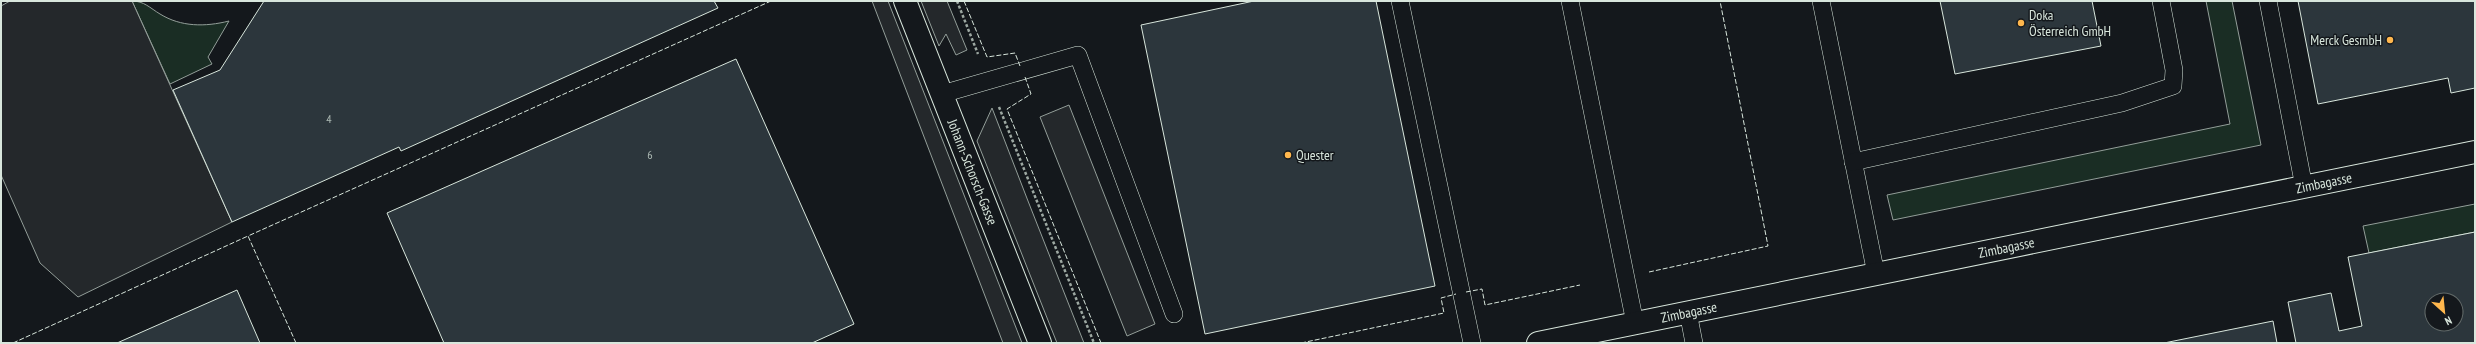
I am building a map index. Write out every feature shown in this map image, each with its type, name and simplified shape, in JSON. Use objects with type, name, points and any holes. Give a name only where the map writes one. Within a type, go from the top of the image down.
[{"type":"street","name":"Johann-Schorsch-Gasse","points":[[905,1],[1040,343]]},
{"type":"street","name":"Zimbagasse","points":[[1538,343],[2475,152]]},
{"type":"lane","points":[[1400,1],[1472,343]]},
{"type":"lane","points":[[1570,1],[1635,323]]},
{"type":"lane","points":[[1821,1],[1876,274]]},
{"type":"lane","points":[[1853,162],[2122,103],[2173,86],[2174,70],[2161,1]]},
{"type":"lane","points":[[2268,1],[2304,187]]},
{"type":"lane","points":[[942,94],[1078,55],[1174,314]]},
{"type":"lane","points":[[1688,312],[1694,343]]},
{"type":"path","points":[[956,1],[1094,343]]},
{"type":"green space","points":[[132,1],[143,4],[168,18],[185,24],[202,25],[229,21],[208,57],[212,64],[170,84]]},
{"type":"green space","points":[[2206,1],[2232,1],[2261,145],[1893,220],[1887,195],[2230,124]]},
{"type":"green space","points":[[2475,204],[2475,232],[2369,253],[2363,226]]},
{"type":"shaded area","points":[[10,1],[132,1],[232,222],[78,297],[40,263],[1,175],[1,6]]},
{"type":"shaded area","points":[[872,1],[888,1],[1022,343],[1003,343]]},
{"type":"shaded area","points":[[921,1],[947,1],[967,50],[956,55],[946,34],[939,46]]},
{"type":"shaded area","points":[[1069,105],[1155,324],[1127,336],[1040,117]]},
{"type":"shaded area","points":[[992,108],[1084,343],[1057,343],[977,141]]},
{"type":"building","points":[[264,1],[714,1],[718,8],[401,151],[399,147],[232,222],[173,90],[220,70]]},
{"type":"building","name":"Quester","points":[[1254,1],[1376,1],[1435,286],[1205,334],[1141,25]]},
{"type":"building","name":"Doka Österreich GmbH","points":[[1940,1],[2092,1],[2101,46],[1955,74]]},
{"type":"building","name":"Merck GesmbH","points":[[2298,1],[2475,1],[2475,88],[2451,93],[2448,78],[2318,104]]},
{"type":"building","points":[[736,59],[854,324],[812,343],[444,343],[387,213]]},
{"type":"building","points":[[2475,232],[2475,343],[2296,343],[2288,302],[2331,293],[2339,331],[2362,326],[2348,257]]},
{"type":"building","points":[[237,290],[260,343],[117,343]]},
{"type":"building","points":[[2273,321],[2277,343],[2164,343]]},
{"type":"fence","points":[[296,343],[248,236],[771,1]]},
{"type":"fence","points":[[964,1],[987,57],[1015,53],[1020,66]]},
{"type":"fence","points":[[1649,272],[1768,246],[1720,1]]},
{"type":"fence","points":[[1025,77],[1031,94],[1007,109],[1101,343]]},
{"type":"fence","points":[[13,343],[248,236]]},
{"type":"fence","points":[[1466,292],[1482,289],[1485,305],[1580,285]]},
{"type":"fence","points":[[1301,343],[1444,313],[1441,298],[1456,294]]},
{"type":"place","name":"Doka Österreich GmbH","points":[[2021,23]]},
{"type":"place","name":"Merck GesmbH","points":[[2390,40]]},
{"type":"place","name":"Quester","points":[[1288,155]]}]
